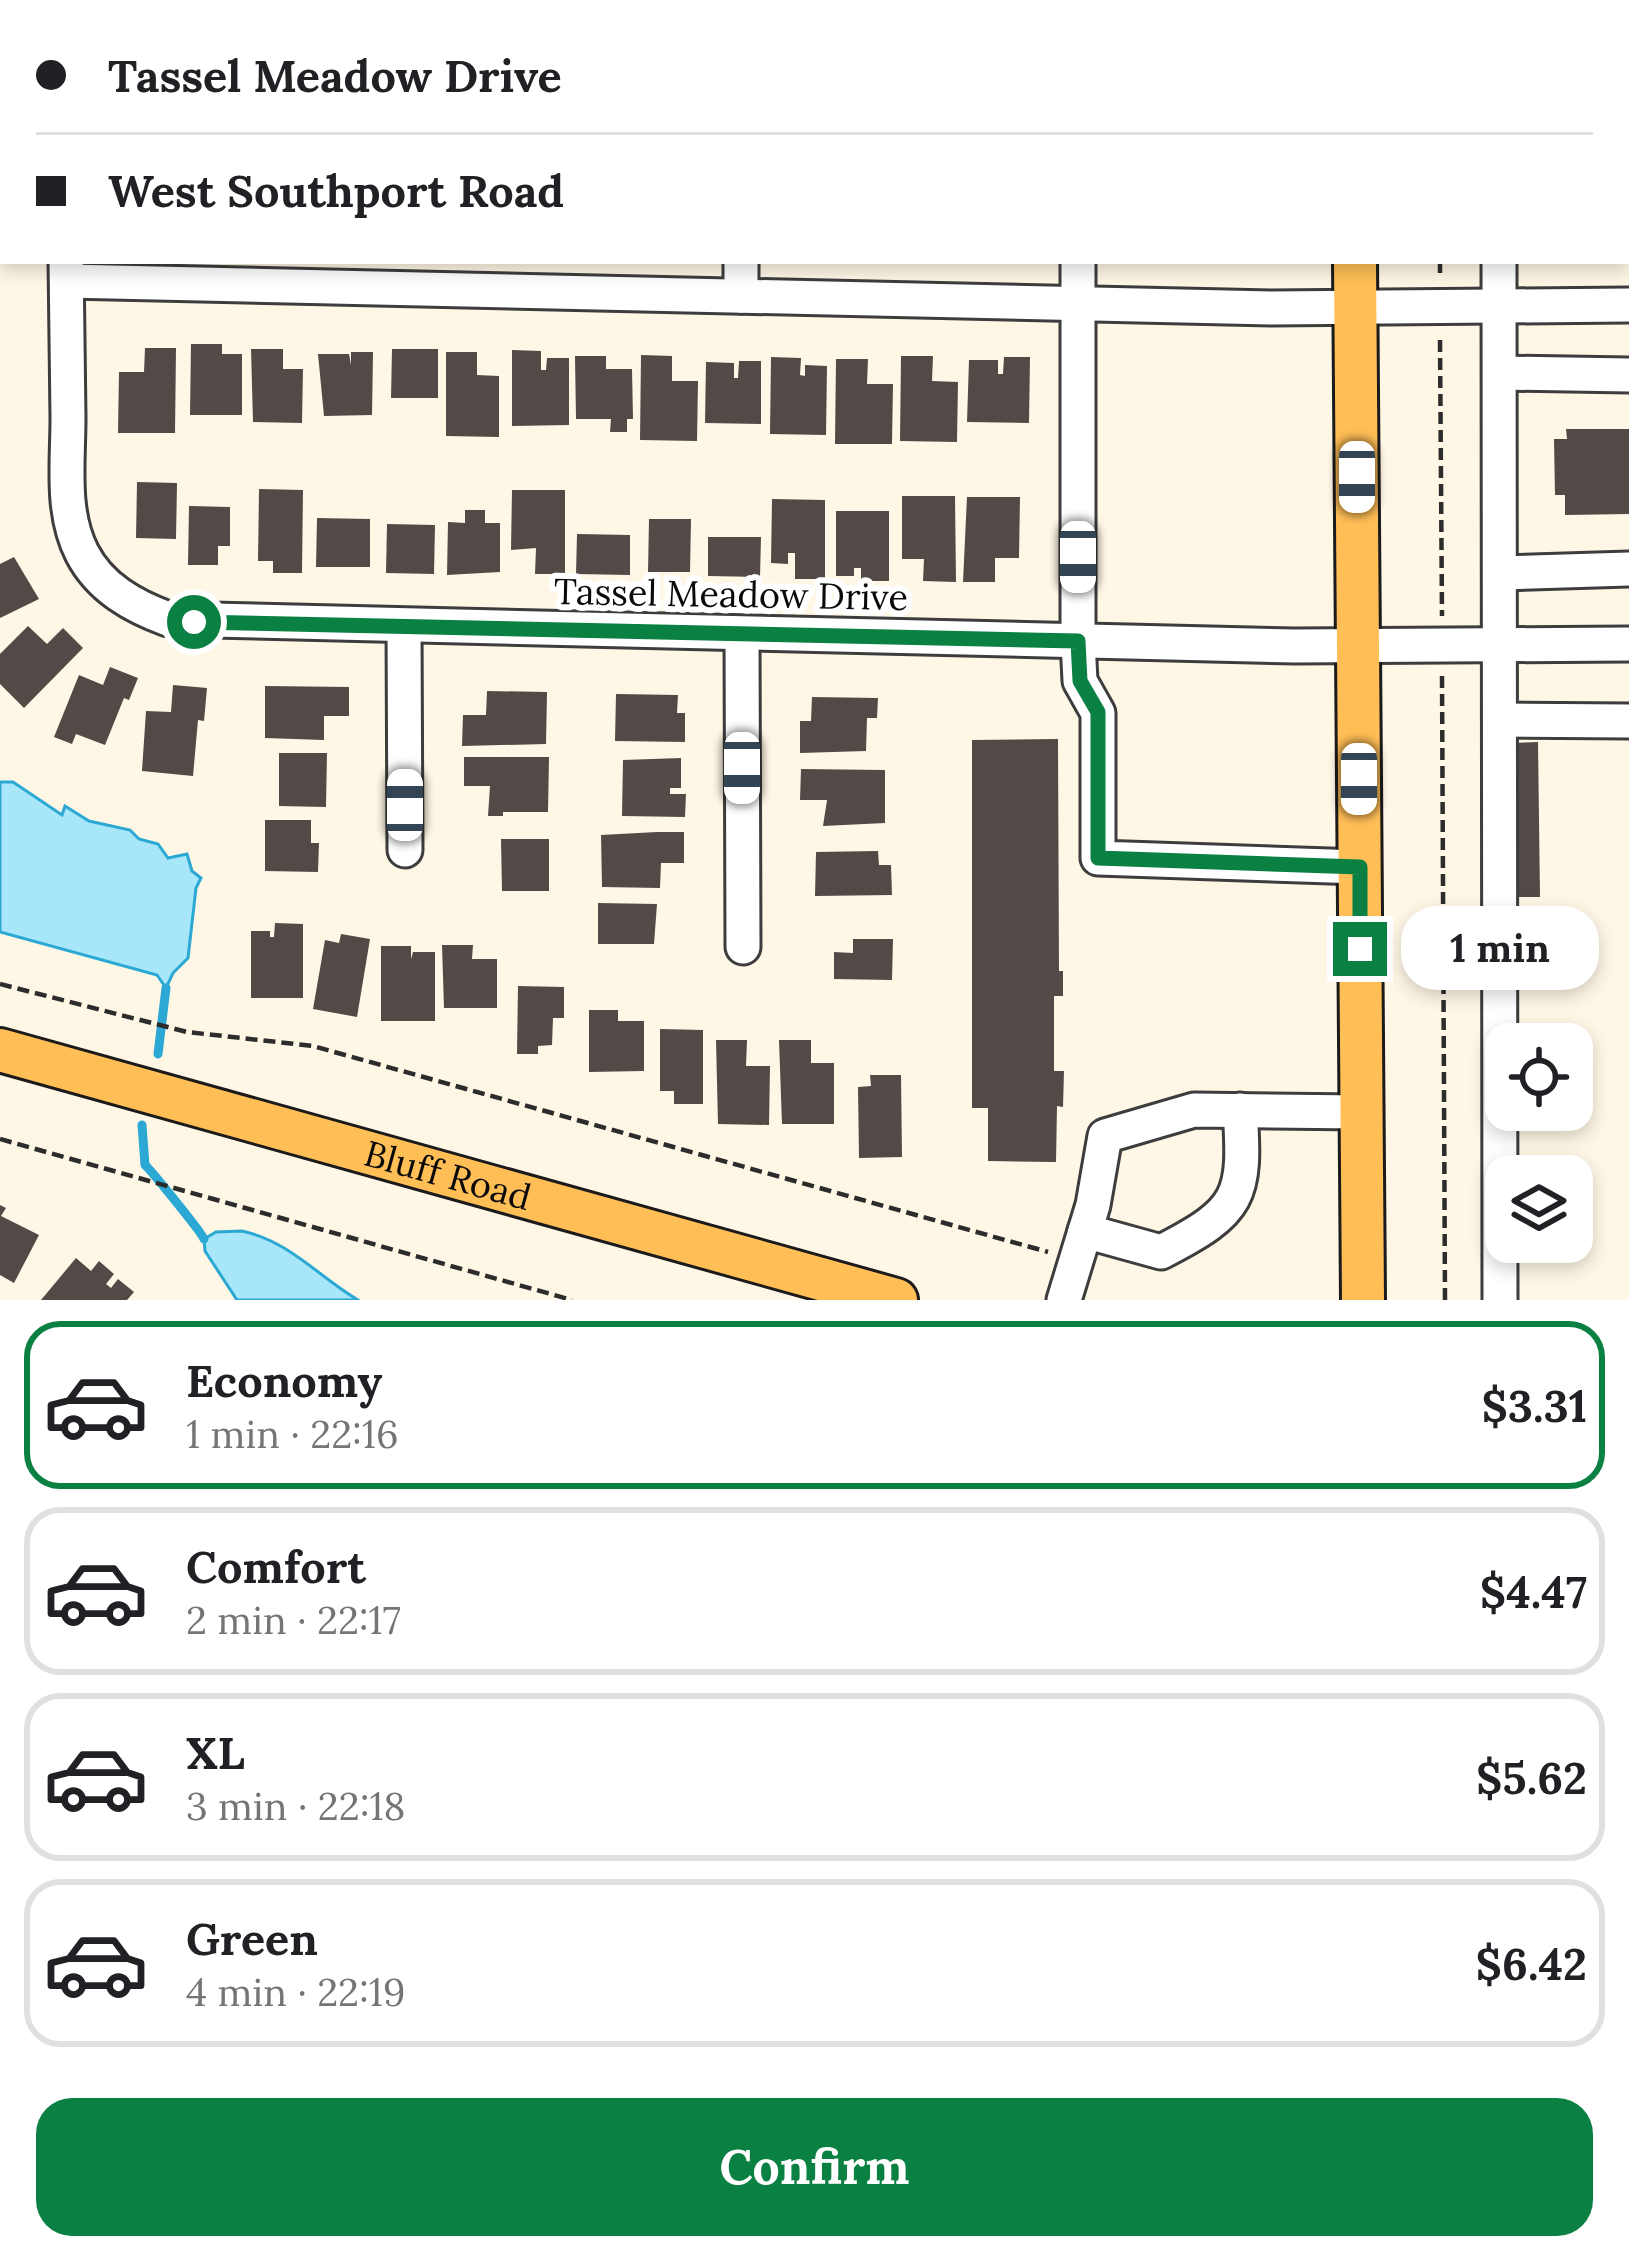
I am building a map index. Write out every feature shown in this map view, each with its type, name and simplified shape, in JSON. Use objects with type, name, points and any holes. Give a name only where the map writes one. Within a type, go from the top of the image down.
[{"type":"main road","points":[[1355,264],[1363,1300]]},
{"type":"main road","name":"Bluff Road","points":[[0,1050],[816,1289],[896,1300]]},
{"type":"street","points":[[741,264],[741,296]]},
{"type":"street","points":[[1078,264],[1078,641],[1080,681],[1098,712],[1098,858],[1360,867]]},
{"type":"street","points":[[1499,264],[1500,1300]]},
{"type":"street","points":[[67,271],[405,275],[741,296],[1079,304],[1629,305]]},
{"type":"street","name":"Tassel Meadow Drive","points":[[67,271],[69,508],[82,554],[111,589],[142,610],[181,621],[1358,646],[1629,644]]},
{"type":"street","points":[[1500,373],[1629,375]]},
{"type":"street","points":[[1502,573],[1629,569]]},
{"type":"street","points":[[404,626],[405,850]]},
{"type":"street","points":[[742,634],[743,946]]},
{"type":"street","points":[[1502,720],[1629,721]]},
{"type":"street","points":[[1064,1300],[1105,1136],[1194,1109],[1361,1112]]},
{"type":"street","points":[[1081,1245],[1161,1252],[1197,1234],[1233,1202],[1244,1172],[1240,1110]]},
{"type":"path","points":[[1439,264],[1445,1300]]},
{"type":"path","points":[[0,984],[187,1032],[313,1046],[1081,1245]]},
{"type":"path","points":[[0,1138],[572,1300]]},
{"type":"water","points":[[0,782],[13,782],[62,815],[65,806],[89,821],[130,830],[139,839],[158,844],[168,858],[187,854],[192,871],[201,878],[188,958],[166,988],[157,975],[0,932]]},
{"type":"water","points":[[242,1231],[289,1251],[358,1300],[237,1300],[205,1251],[204,1239],[216,1232]]},
{"type":"building","points":[[191,344],[222,344],[222,354],[242,354],[242,415],[190,415]]},
{"type":"building","points":[[145,348],[176,348],[175,433],[118,433],[119,372],[144,372]]},
{"type":"building","points":[[251,349],[283,349],[283,369],[303,369],[302,423],[253,422]]},
{"type":"building","points":[[392,349],[438,349],[438,398],[391,398]]},
{"type":"building","points":[[512,350],[541,351],[541,370],[546,370],[547,358],[569,358],[569,425],[512,426]]},
{"type":"building","points":[[351,352],[373,352],[372,415],[324,416],[318,354],[349,354],[351,365]]},
{"type":"building","points":[[446,352],[477,352],[477,375],[499,376],[499,437],[446,436]]},
{"type":"building","points":[[641,355],[672,356],[672,381],[698,381],[697,441],[640,440]]},
{"type":"building","points":[[575,356],[606,356],[606,369],[632,369],[633,419],[627,419],[627,432],[610,432],[611,419],[576,419]]},
{"type":"building","points":[[901,356],[933,356],[932,381],[958,382],[957,442],[900,441]]},
{"type":"building","points":[[771,357],[801,358],[800,375],[805,376],[805,365],[827,366],[826,435],[770,434]]},
{"type":"building","points":[[1004,357],[1030,357],[1029,423],[967,422],[969,360],[998,360],[998,374],[1003,374]]},
{"type":"building","points":[[836,359],[868,359],[867,384],[893,384],[892,444],[835,444]]},
{"type":"building","points":[[739,361],[761,361],[761,424],[705,423],[706,362],[734,363],[734,378],[738,378]]},
{"type":"building","points":[[1566,429],[1629,429],[1629,514],[1565,515],[1565,495],[1555,495],[1554,439],[1567,439]]},
{"type":"building","points":[[137,482],[177,483],[176,539],[136,538]]},
{"type":"building","points":[[259,489],[303,490],[302,573],[273,573],[273,561],[258,561]]},
{"type":"building","points":[[512,490],[565,490],[565,574],[535,574],[536,548],[511,550]]},
{"type":"building","points":[[902,496],[955,496],[956,582],[923,581],[924,559],[902,559]]},
{"type":"building","points":[[967,497],[1020,497],[1019,558],[995,558],[995,582],[963,582]]},
{"type":"building","points":[[772,499],[825,500],[825,579],[795,579],[795,553],[788,553],[788,564],[771,563]]},
{"type":"building","points":[[189,506],[230,507],[230,546],[218,546],[218,565],[188,565]]},
{"type":"building","points":[[465,510],[485,510],[485,523],[500,523],[500,572],[447,575],[448,522],[465,523]]},
{"type":"building","points":[[836,511],[889,511],[889,581],[861,581],[861,568],[854,568],[854,576],[836,576]]},
{"type":"building","points":[[317,518],[370,519],[370,567],[316,567]]},
{"type":"building","points":[[649,519],[691,519],[690,572],[648,572]]},
{"type":"building","points":[[387,524],[435,525],[434,574],[386,573]]},
{"type":"building","points":[[577,534],[630,535],[630,575],[576,574]]},
{"type":"building","points":[[708,537],[761,537],[760,577],[708,576]]},
{"type":"building","points":[[14,557],[39,599],[0,618],[0,564]]},
{"type":"building","points":[[28,626],[47,644],[63,628],[83,648],[24,708],[0,684],[0,654]]},
{"type":"building","points":[[110,667],[138,678],[129,700],[124,698],[105,745],[76,734],[72,744],[54,737],[79,675],[103,685]]},
{"type":"building","points":[[173,685],[207,688],[204,721],[198,720],[193,776],[142,771],[146,711],[171,712]]},
{"type":"building","points":[[265,686],[349,687],[349,716],[324,716],[324,740],[265,738]]},
{"type":"building","points":[[487,691],[547,692],[546,744],[462,746],[463,715],[486,715]]},
{"type":"building","points":[[616,694],[678,695],[677,713],[685,713],[685,742],[615,741]]},
{"type":"building","points":[[812,697],[878,698],[877,718],[867,718],[866,751],[800,753],[800,721],[811,721]]},
{"type":"building","points":[[1058,739],[1063,996],[1054,996],[1054,1071],[1064,1071],[1063,1107],[1057,1106],[1056,1162],[988,1161],[988,1108],[972,1108],[972,740]]},
{"type":"building","points":[[1538,742],[1540,897],[1508,897],[1506,743]]},
{"type":"building","points":[[279,753],[327,753],[326,807],[279,806]]},
{"type":"building","points":[[464,757],[549,757],[548,812],[488,816],[490,786],[464,786]]},
{"type":"building","points":[[681,758],[681,788],[670,788],[670,794],[686,794],[685,817],[622,816],[623,760]]},
{"type":"building","points":[[801,769],[885,770],[885,823],[823,826],[827,800],[800,800]]},
{"type":"building","points":[[265,820],[311,820],[311,843],[319,843],[318,872],[265,871]]},
{"type":"building","points":[[684,832],[684,863],[661,863],[660,888],[602,887],[601,835]]},
{"type":"building","points":[[501,839],[549,839],[549,891],[502,891]]},
{"type":"building","points":[[878,851],[879,865],[891,865],[892,895],[815,896],[816,852]]},
{"type":"building","points":[[598,903],[657,904],[654,944],[598,944]]},
{"type":"building","points":[[275,923],[303,924],[303,998],[251,998],[251,931],[270,931],[274,937]]},
{"type":"building","points":[[341,934],[370,939],[357,1017],[313,1009],[325,940],[339,943]]},
{"type":"building","points":[[853,939],[893,939],[892,980],[834,979],[834,952],[853,953]]},
{"type":"building","points":[[442,945],[473,945],[472,959],[497,959],[497,1008],[444,1008]]},
{"type":"building","points":[[381,946],[411,946],[411,959],[413,952],[435,952],[435,1021],[381,1021]]},
{"type":"building","points":[[518,986],[564,987],[564,1018],[553,1018],[552,1045],[538,1046],[538,1054],[517,1054]]},
{"type":"building","points":[[589,1010],[618,1010],[618,1021],[644,1021],[644,1071],[589,1072]]},
{"type":"building","points":[[660,1029],[703,1030],[703,1104],[674,1104],[674,1091],[660,1091]]},
{"type":"building","points":[[716,1040],[747,1040],[746,1066],[770,1066],[769,1125],[718,1124]]},
{"type":"building","points":[[779,1040],[811,1040],[811,1063],[834,1063],[834,1124],[782,1124]]},
{"type":"building","points":[[870,1075],[901,1075],[902,1157],[859,1158],[858,1087],[871,1086]]},
{"type":"building","points":[[0,1205],[6,1208],[1,1216],[39,1235],[14,1283],[0,1275]]},
{"type":"building","points":[[76,1258],[91,1271],[99,1261],[114,1274],[106,1284],[111,1288],[118,1279],[134,1292],[127,1300],[41,1300]]},
{"type":"waterway","points":[[158,1054],[166,988]]},
{"type":"waterway","points":[[142,1125],[145,1165],[204,1239]]},
{"type":"route","points":[[194,622],[1078,641],[1080,681],[1098,712],[1098,858],[1360,867],[1360,949]]}]
